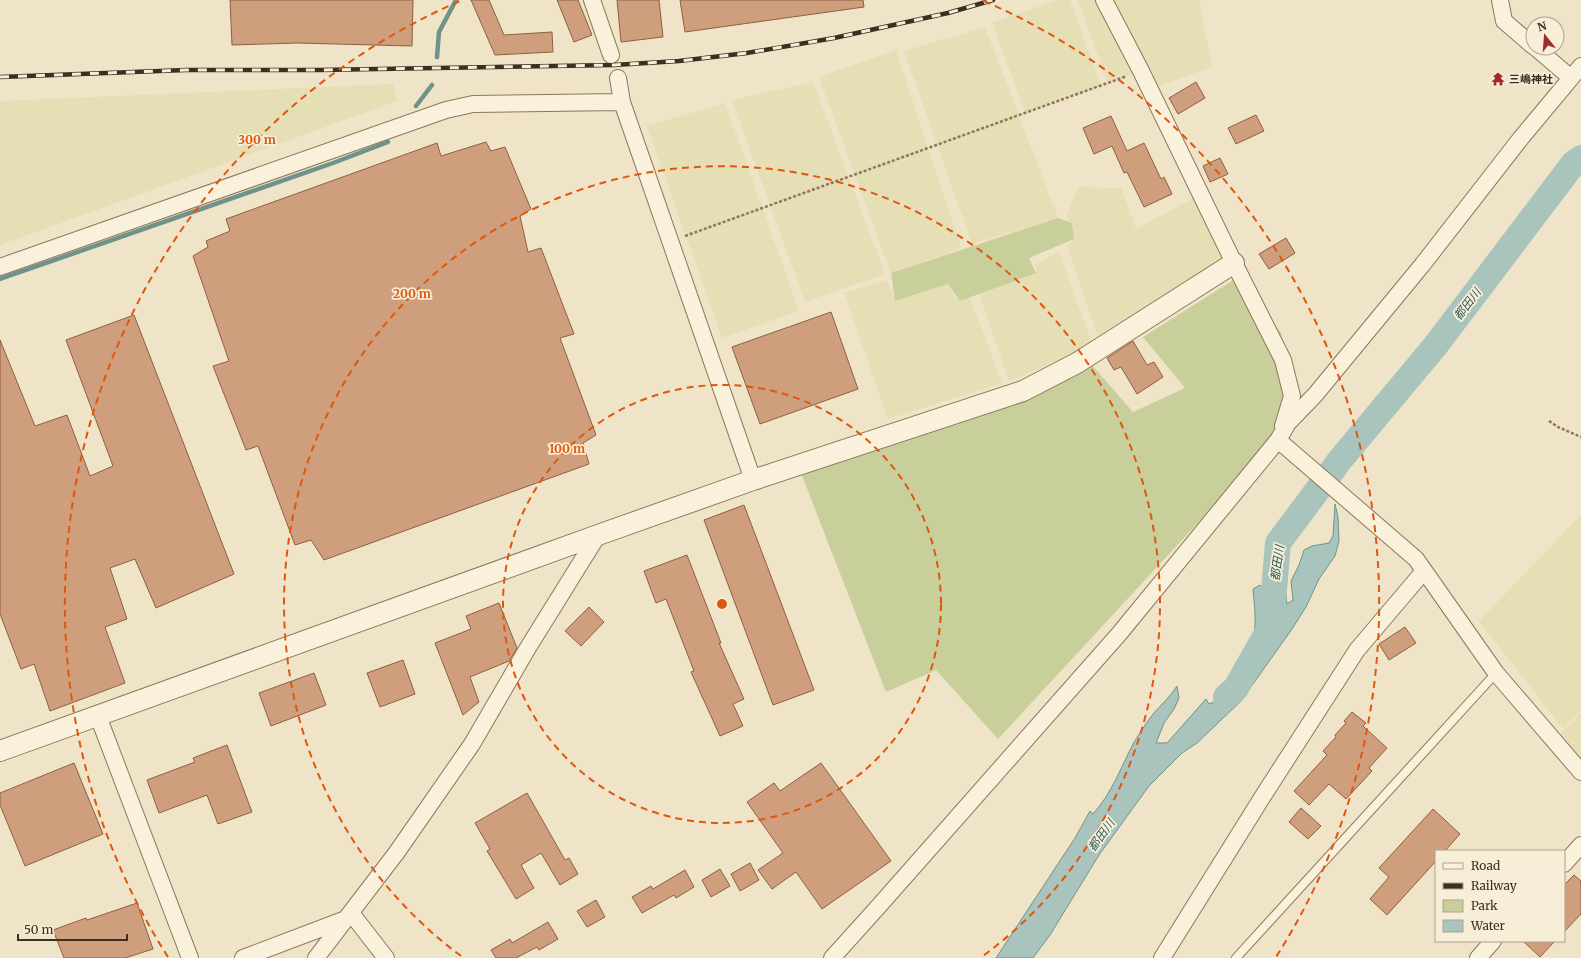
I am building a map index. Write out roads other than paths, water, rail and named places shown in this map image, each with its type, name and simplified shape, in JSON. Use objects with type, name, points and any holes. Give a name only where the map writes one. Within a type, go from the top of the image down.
[{"type":"street","points":[[592,0],[611,55]]},
{"type":"street","points":[[1104,0],[1141,71],[1234,263],[1283,360],[1292,396],[1286,420],[1278,440]]},
{"type":"street","points":[[1500,0],[1504,21],[1525,39]]},
{"type":"street","points":[[1545,56],[1571,78]]},
{"type":"street","points":[[832,958],[1119,634],[1278,440],[1288,423],[1315,396],[1424,264],[1521,138],[1581,66]]},
{"type":"street","points":[[618,78],[622,102],[754,480]]},
{"type":"street","points":[[0,267],[446,110],[473,104],[622,102]]},
{"type":"street","points":[[0,751],[754,480],[1023,391],[1077,363],[1234,263]]},
{"type":"street","points":[[1278,440],[1420,565],[1496,673],[1581,772]]},
{"type":"street","points":[[316,958],[398,852],[472,744],[529,646],[598,535]]},
{"type":"street","points":[[1162,958],[1263,796],[1357,650],[1420,565]]},
{"type":"street","points":[[98,716],[190,958]]},
{"type":"street","points":[[1565,863],[1581,845]]},
{"type":"street","points":[[243,958],[348,916]]},
{"type":"street","points":[[348,916],[386,958]]},
{"type":"street","points":[[1478,958],[1492,942]]},
{"type":"lane","points":[[1236,958],[1496,673]]},
{"type":"water","points":[[1335,504],[1338,517],[1339,541],[1335,556],[1319,579],[1306,607],[1292,629],[1241,701],[1197,743],[1182,753],[1149,786],[1099,855],[1050,935],[1033,958],[996,958],[1075,838],[1090,811],[1093,814],[1106,797],[1134,742],[1143,728],[1177,686],[1179,698],[1174,709],[1164,723],[1156,743],[1167,743],[1206,699],[1209,704],[1225,695],[1244,674],[1260,651],[1249,652],[1255,629],[1253,589],[1260,585],[1262,588],[1266,613],[1281,597],[1285,589],[1287,604],[1293,600],[1291,581],[1304,550],[1312,546],[1329,543],[1333,536]]},
{"type":"waterway","points":[[437,57],[439,32],[456,0]]},
{"type":"waterway","points":[[416,106],[432,85]]},
{"type":"waterway","points":[[0,279],[333,163],[388,142]]},
{"type":"waterway","name":"都田川","points":[[1226,697],[1236,688],[1271,626],[1278,543],[1340,460],[1436,345],[1573,164],[1581,158]]},
{"type":"railway","points":[[0,77],[186,70],[320,70],[614,65],[679,61],[747,53],[834,38],[948,13],[993,0]]},
{"type":"place","name":"三嶋神社","points":[[1498,79]]}]
